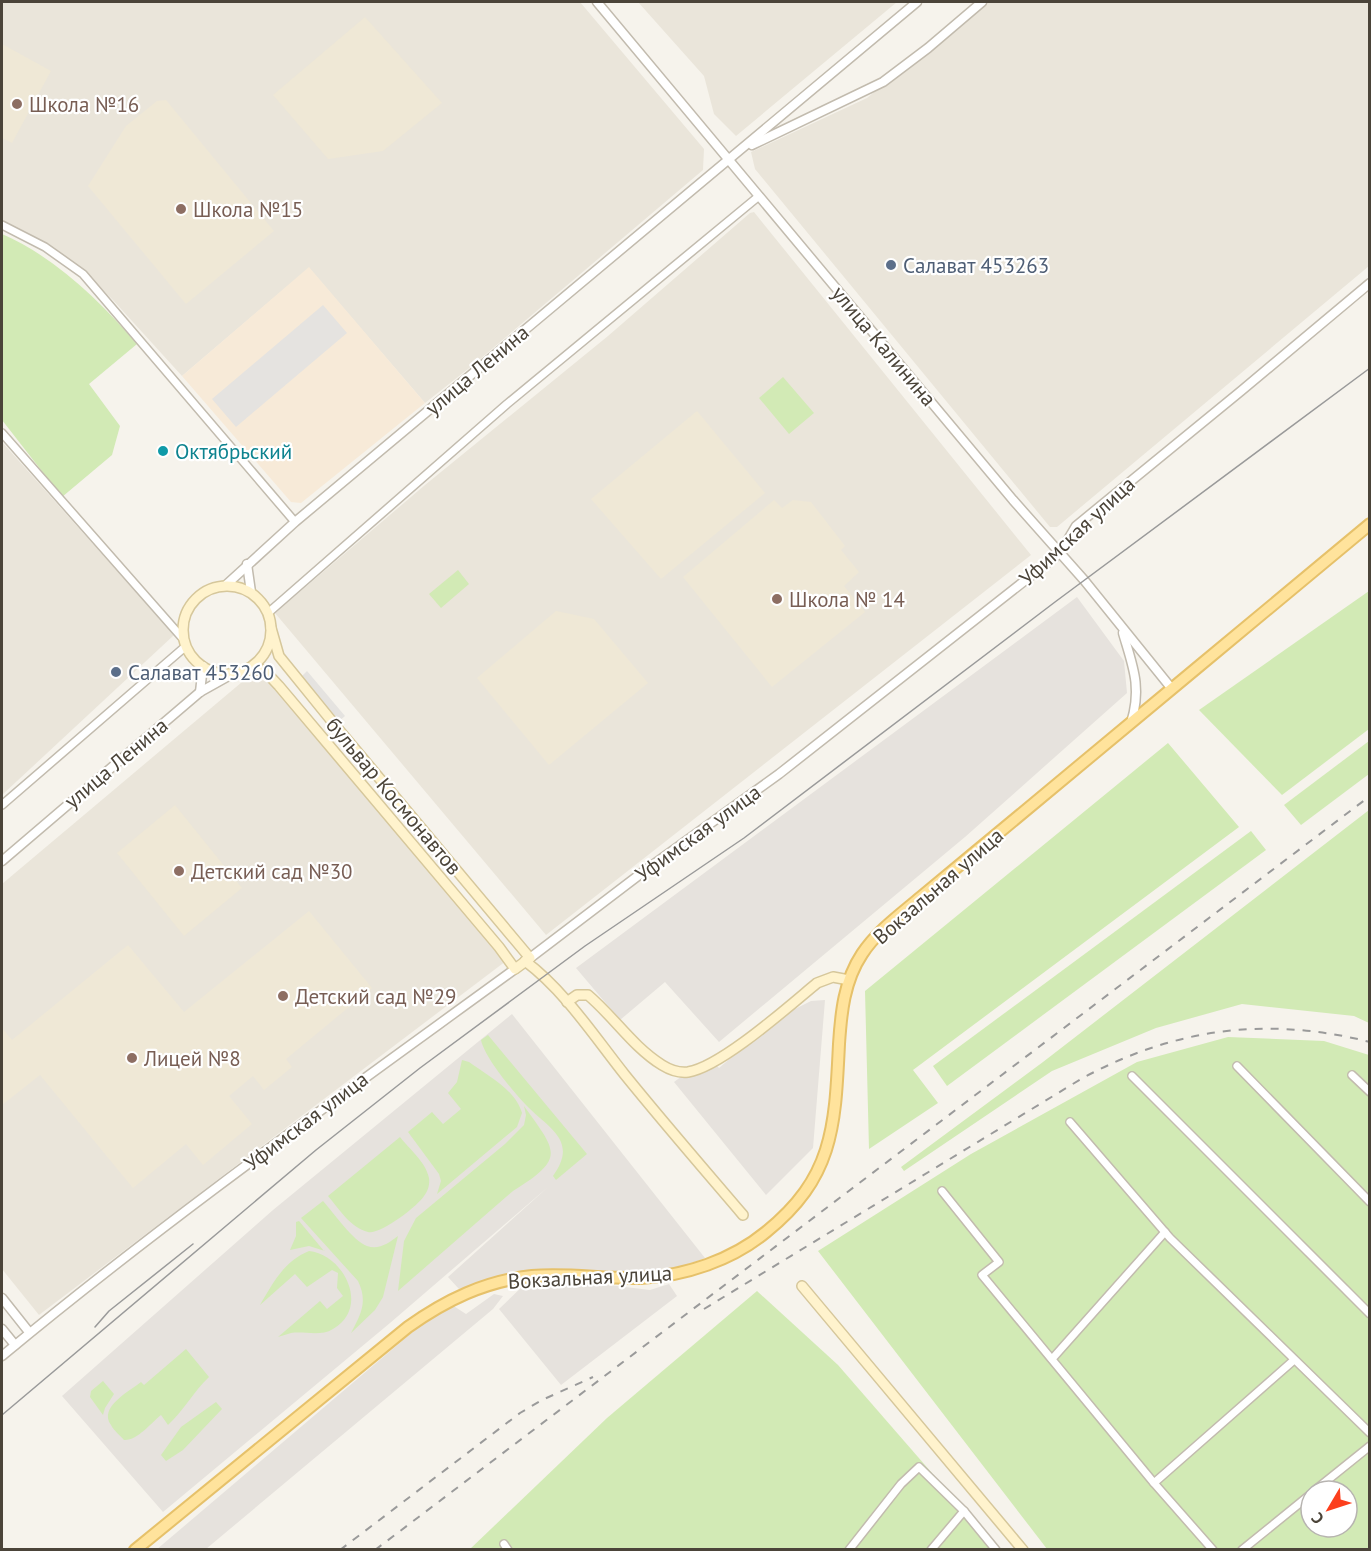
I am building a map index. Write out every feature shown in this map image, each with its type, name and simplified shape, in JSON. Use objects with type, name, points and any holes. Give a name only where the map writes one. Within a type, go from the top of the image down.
[{"type":"main road","name":"Вокзальная улица","points":[[135,1550],[408,1327],[446,1302],[484,1285],[531,1276],[641,1278],[679,1272],[706,1265],[735,1253],[765,1233],[803,1196],[824,1160],[832,1127],[840,1023],[849,980],[862,954],[886,928],[1370,524]]},
{"type":"main road","points":[[239,672],[213,671],[203,666],[192,655],[186,644],[184,622],[192,603],[207,591],[226,585],[251,592]]},
{"type":"main road","name":"улица Ленина","points":[[239,672],[256,663],[265,653],[270,641],[271,628],[268,613],[261,601],[251,592]]},
{"type":"main road","name":"бульвар Космонавтов","points":[[271,628],[279,656],[742,1215]]},
{"type":"main road","name":"бульвар Космонавтов","points":[[239,672],[264,670],[279,686],[499,947],[515,969]]},
{"type":"main road","name":"Уфимская улица","points":[[515,969],[528,959]]},
{"type":"main road","points":[[567,1002],[577,995],[588,995],[654,1059],[674,1071],[690,1071],[713,1062],[732,1050],[817,983],[832,977],[849,980]]},
{"type":"main road","points":[[802,1286],[1023,1550]]},
{"type":"street","name":"улица Калинина","points":[[597,2],[1172,689]]},
{"type":"street","name":"улица Ленина","points":[[226,585],[295,522],[917,2]]},
{"type":"street","name":"улица Ленина","points":[[729,160],[762,138],[883,82],[928,48],[982,2]]},
{"type":"street","points":[[268,613],[507,404],[759,196]]},
{"type":"street","points":[[2,225],[45,247],[83,274],[295,522]]},
{"type":"street","name":"Уфимская улица","points":[[528,959],[643,872],[779,774],[1060,553],[1076,526],[1370,283]]},
{"type":"street","points":[[2,433],[186,644]]},
{"type":"street","points":[[247,564],[251,592]]},
{"type":"street","points":[[1121,627],[1133,667],[1137,694],[1131,723]]},
{"type":"street","name":"улица Ленина","points":[[2,804],[186,644]]},
{"type":"street","points":[[200,692],[203,666]]},
{"type":"street","name":"улица Ленина","points":[[2,861],[200,692],[239,672]]},
{"type":"street","name":"Уфимская улица","points":[[2,1356],[29,1332],[327,1105],[515,969]]},
{"type":"street","points":[[1237,1066],[1370,1202]]},
{"type":"street","points":[[1352,1075],[1370,1092]]},
{"type":"street","points":[[1132,1076],[1370,1314]]},
{"type":"street","points":[[1070,1122],[1165,1232],[1370,1433]]},
{"type":"street","points":[[942,1191],[999,1262],[982,1275],[1154,1483],[1213,1550]]},
{"type":"street","points":[[1052,1359],[1165,1232]]},
{"type":"street","points":[[2,1298],[29,1332]]},
{"type":"street","points":[[2,1329],[15,1345]]},
{"type":"street","points":[[1154,1483],[1294,1360]]},
{"type":"street","points":[[1329,1479],[1370,1446]]},
{"type":"street","points":[[849,1550],[901,1484],[919,1467],[964,1511],[996,1550]]},
{"type":"street","points":[[1242,1550],[1299,1503]]},
{"type":"street","points":[[931,1550],[964,1511]]},
{"type":"shaded area","points":[[2,2],[580,2],[704,149],[703,170],[425,403],[309,268],[182,376],[112,299],[81,270],[2,222]]},
{"type":"shaded area","points":[[638,2],[897,2],[736,136],[714,114],[704,76]]},
{"type":"shaded area","points":[[982,2],[1369,2],[1369,266],[1057,527],[1050,527],[755,169],[751,152],[867,98]]},
{"type":"shaded area","points":[[365,17],[442,103],[383,151],[328,159],[273,95]]},
{"type":"shaded area","name":"Школа №16","points":[[2,44],[51,71],[12,143],[2,138]]},
{"type":"shaded area","name":"Школа №15","points":[[166,100],[274,231],[186,304],[88,186],[126,126],[157,101]]},
{"type":"shaded area","points":[[754,212],[1031,555],[546,935],[275,613],[425,485],[608,336],[750,213]]},
{"type":"shaded area","points":[[309,267],[425,403],[301,503],[291,502],[182,376]]},
{"type":"shaded area","points":[[323,305],[347,333],[236,427],[212,399]]},
{"type":"shaded area","points":[[697,411],[765,493],[661,579],[591,499]]},
{"type":"shaded area","points":[[2,442],[174,635],[2,795]]},
{"type":"shaded area","name":"Школа № 14","points":[[774,500],[782,508],[793,500],[811,502],[845,546],[841,550],[859,572],[844,586],[865,612],[772,687],[683,577]]},
{"type":"shaded area","points":[[1077,597],[1124,661],[1127,693],[965,837],[719,1042],[665,982],[620,1020],[576,968]]},
{"type":"shaded area","points":[[556,611],[594,619],[648,683],[549,765],[477,678]]},
{"type":"shaded area","points":[[307,671],[345,716],[339,721],[302,676]]},
{"type":"shaded area","points":[[267,680],[506,961],[39,1315],[2,1269],[2,884],[242,682]]},
{"type":"shaded area","name":"Детский сад №30","points":[[175,805],[242,888],[184,936],[117,853]]},
{"type":"shaded area","name":"Лицей №8","points":[[309,911],[372,988],[286,1059],[292,1067],[264,1090],[253,1076],[229,1096],[252,1124],[203,1165],[186,1144],[133,1188],[40,1075],[2,1105],[2,1028],[12,1040],[128,945],[184,1012]]},
{"type":"shaded area","points":[[825,1000],[813,1148],[766,1195],[674,1082],[694,1067],[711,1059],[719,1068],[779,1017],[811,1001]]},
{"type":"shaded area","points":[[512,1014],[705,1258],[667,1272],[559,1270],[509,1274],[459,1289],[448,1277],[548,1187],[390,1323],[163,1512],[62,1396],[273,1210]]},
{"type":"shaded area","points":[[576,1281],[650,1290],[669,1284],[677,1296],[561,1385],[499,1309],[524,1285]]},
{"type":"shaded area","points":[[494,1294],[503,1296],[493,1309],[206,1549],[156,1550],[435,1313],[452,1305],[466,1314]]},
{"type":"green space","points":[[2,234],[40,255],[76,282],[137,344],[89,384],[120,426],[112,455],[62,497],[2,420]]},
{"type":"green space","points":[[783,377],[814,413],[789,434],[759,398]]},
{"type":"green space","points":[[458,570],[469,584],[441,608],[429,594]]},
{"type":"green space","points":[[1369,591],[1369,729],[1282,795],[1199,710]]},
{"type":"green space","points":[[1369,741],[1369,774],[1301,825],[1284,805]]},
{"type":"green space","points":[[1168,743],[1239,827],[913,1070],[938,1103],[869,1149],[865,991]]},
{"type":"green space","points":[[1369,810],[1369,1023],[1354,1016],[1242,1004],[1156,1028],[1052,1071],[904,1171],[901,1167],[1043,1062]]},
{"type":"green space","points":[[1251,831],[1266,850],[947,1086],[933,1066]]},
{"type":"green space","points":[[488,1035],[587,1154],[556,1180],[553,1176],[560,1164],[563,1153],[562,1144],[558,1136],[520,1099],[493,1065],[481,1040]]},
{"type":"green space","points":[[1228,1037],[1324,1041],[1369,1055],[1369,1549],[1047,1549],[818,1251],[971,1154],[1137,1062]]},
{"type":"green space","points":[[462,1060],[469,1062],[507,1090],[522,1113],[517,1127],[437,1194],[441,1181],[439,1174],[408,1132],[432,1112],[443,1124],[461,1109],[448,1093],[457,1082]]},
{"type":"green space","points":[[524,1106],[549,1144],[551,1153],[548,1162],[542,1170],[513,1191],[398,1291],[404,1241],[416,1218],[505,1144],[524,1125],[526,1115]]},
{"type":"green space","points":[[400,1137],[417,1156],[427,1172],[428,1190],[414,1206],[389,1225],[374,1232],[362,1230],[346,1217],[328,1196]]},
{"type":"green space","points":[[323,1201],[350,1232],[367,1246],[380,1246],[398,1236],[383,1297],[375,1310],[351,1333],[358,1320],[363,1302],[358,1281],[301,1218]]},
{"type":"green space","points":[[299,1221],[324,1251],[309,1246],[290,1250],[296,1236],[296,1222]]},
{"type":"green space","points":[[309,1251],[321,1254],[342,1271],[351,1295],[350,1308],[344,1319],[333,1329],[318,1333],[291,1333],[278,1337],[320,1301],[327,1309],[343,1296],[337,1288],[338,1273],[332,1270],[307,1287],[295,1274],[260,1305],[286,1267],[300,1255]]},
{"type":"green space","points":[[757,1291],[838,1365],[998,1549],[469,1550],[607,1418]]},
{"type":"green space","points":[[186,1349],[209,1377],[168,1425],[161,1415],[139,1435],[124,1440],[112,1427],[108,1418],[112,1406],[141,1382],[144,1385]]},
{"type":"green space","points":[[103,1381],[114,1394],[103,1415],[90,1397],[91,1391]]},
{"type":"green space","points":[[216,1402],[222,1409],[183,1450],[166,1461],[161,1455],[181,1427]]},
{"type":"tram line","points":[[2,1415],[316,1150],[420,1068],[585,946],[744,838],[1055,602],[1370,368]]},
{"type":"tram line","points":[[95,1327],[109,1311],[193,1244]]},
{"type":"railway","points":[[375,1550],[1370,796]]},
{"type":"railway","points":[[704,1309],[1081,1079],[1116,1062],[1151,1048],[1186,1038],[1258,1029],[1332,1034],[1370,1042]]},
{"type":"railway","points":[[340,1550],[520,1413],[542,1400],[593,1377]]},
{"type":"place","name":"Школа №16","points":[[17,104]]},
{"type":"place","name":"Школа №15","points":[[181,209]]},
{"type":"place","name":"Салават 453263","points":[[891,265]]},
{"type":"place","name":"Октябрьский","points":[[163,451]]},
{"type":"place","name":"Школа № 14","points":[[777,599]]},
{"type":"place","name":"Салават 453260","points":[[116,672]]},
{"type":"place","name":"Детский сад №30","points":[[179,871]]},
{"type":"place","name":"Детский сад №29","points":[[283,996]]},
{"type":"place","name":"Лицей №8","points":[[132,1058]]}]
